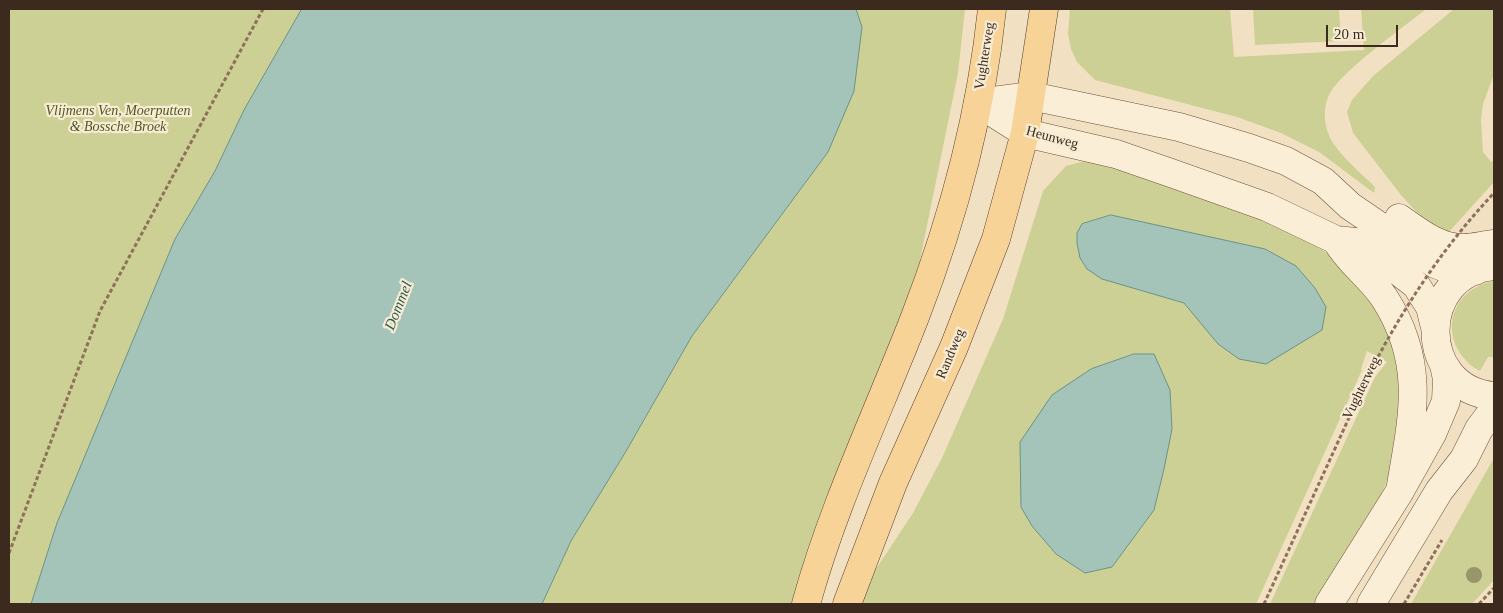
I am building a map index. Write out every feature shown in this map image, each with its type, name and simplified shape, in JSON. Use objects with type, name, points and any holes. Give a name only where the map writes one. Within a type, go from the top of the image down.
[{"type":"main road","name":"Vughterweg","points":[[978,103],[992,9]]},
{"type":"main road","points":[[1032,96],[1044,9]]},
{"type":"main road","points":[[806,604],[865,438],[938,254],[978,103],[1032,96],[1133,116],[1211,136],[1286,161],[1323,181],[1344,183],[1435,241],[1485,257],[1447,293],[1437,312],[1434,326]]},
{"type":"main road","name":"Randweg","points":[[847,604],[893,483],[981,280],[996,239],[1025,133],[1032,96]]},
{"type":"main road","name":"Heunweg","points":[[978,103],[1025,133],[1116,154],[1231,193],[1291,218],[1336,240],[1355,242],[1411,280],[1427,301],[1434,326],[1436,346],[1444,365]]},
{"type":"main road","points":[[1336,240],[1344,255],[1366,275],[1385,298],[1410,357],[1414,402],[1400,491]]},
{"type":"main road","points":[[1329,604],[1422,453],[1444,407],[1447,387],[1444,365]]},
{"type":"main road","points":[[1371,604],[1419,528],[1439,491],[1464,459],[1479,428],[1491,395],[1457,381],[1444,365]]},
{"type":"path","points":[[9,553],[100,311],[263,9]]},
{"type":"path","name":"Vughterweg","points":[[1264,604],[1369,374],[1392,330],[1426,275],[1454,238],[1494,193]]},
{"type":"path","points":[[1479,604],[1494,588]]},
{"type":"green space","name":"Vlijmens Ven, Moerputten & Bossche Broek","points":[[9,9],[305,9],[215,171],[31,604],[9,604]]},
{"type":"green space","points":[[856,9],[965,9],[958,73],[918,270],[793,604],[542,604],[571,541],[625,453],[692,336],[828,152],[862,27]]},
{"type":"green space","points":[[1070,9],[1230,9],[1234,57],[1364,50],[1361,9],[1426,9],[1373,50],[1346,74],[1335,85],[1325,107],[1325,119],[1330,138],[1342,155],[1375,187],[1374,193],[1319,152],[1281,133],[1237,117],[1095,80],[1077,62],[1071,49],[1068,34]]},
{"type":"green space","points":[[1253,9],[1339,9],[1341,41],[1255,45]]},
{"type":"green space","points":[[1454,9],[1494,9],[1494,74],[1483,104],[1481,120],[1483,152],[1491,162],[1494,160],[1494,182],[1448,233],[1422,218],[1401,195],[1353,133],[1347,112],[1352,100],[1373,76]]},
{"type":"green space","points":[[1096,158],[1254,217],[1285,230],[1342,262],[1357,275],[1368,291],[1406,373],[1407,407],[1392,467],[1380,497],[1351,554],[1320,604],[1270,604],[1375,377],[1387,362],[1367,351],[1362,370],[1256,604],[862,604],[868,581],[913,513],[942,458],[1003,319],[1043,191],[1066,166]],"holes":[[[1111,215],[1281,353],[1266,364],[1199,319],[1184,303],[1170,298],[1082,224]],[[1134,354],[1172,429],[1154,510],[1112,567],[1091,369]]]},
{"type":"green space","points":[[1494,281],[1494,357],[1488,357],[1480,371],[1466,361],[1457,348],[1452,320],[1457,307],[1465,295],[1478,286]]},
{"type":"green space","points":[[1494,458],[1494,580],[1472,604],[1411,604]]},
{"type":"water","name":"Dommel","points":[[302,9],[856,9],[862,27],[854,91],[828,152],[692,336],[625,453],[571,541],[542,604],[31,604],[57,523],[175,239],[215,171],[244,110]]},
{"type":"water","points":[[1111,215],[1265,249],[1296,266],[1315,288],[1326,307],[1322,330],[1266,364],[1239,359],[1218,344],[1184,303],[1102,279],[1087,269],[1080,258],[1077,233],[1082,224]]},
{"type":"water","points":[[1134,354],[1154,354],[1170,390],[1172,429],[1164,469],[1154,510],[1112,567],[1085,573],[1056,554],[1032,526],[1021,507],[1020,442],[1052,395],[1091,369]]}]
